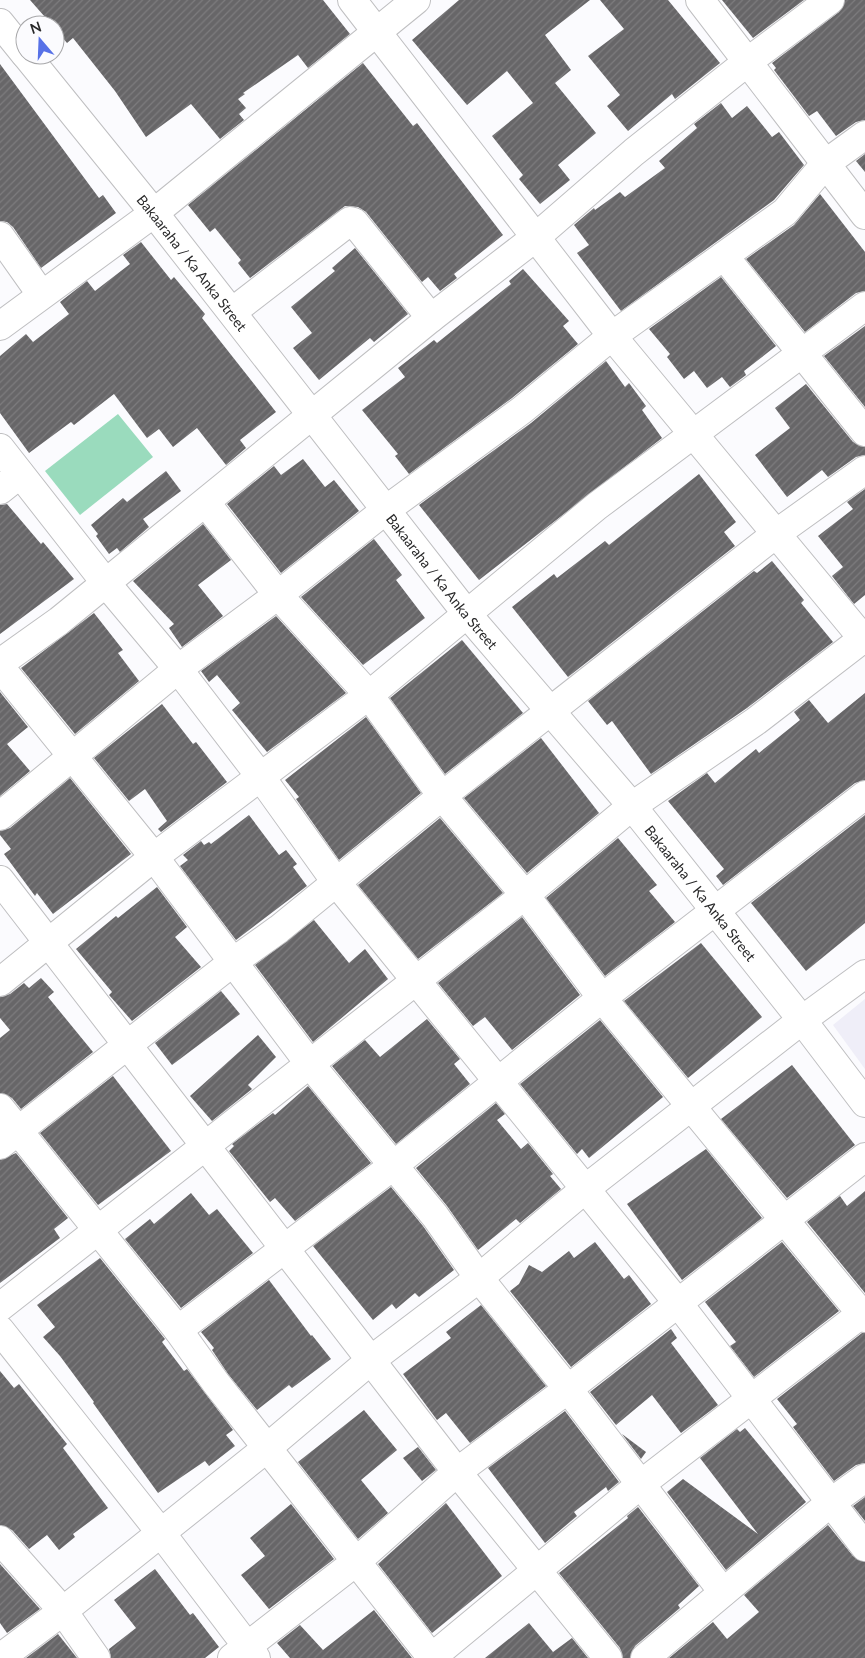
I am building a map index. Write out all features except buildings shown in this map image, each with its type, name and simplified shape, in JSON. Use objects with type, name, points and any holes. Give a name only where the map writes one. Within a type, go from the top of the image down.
[{"type":"street","points":[[0,1307],[525,895],[632,806],[756,720],[864,639],[612,336],[352,0]]},
{"type":"street","points":[[0,326],[154,212],[416,0]]},
{"type":"street","points":[[700,0],[746,63],[865,215]]},
{"type":"street","points":[[0,663],[59,621],[431,318],[536,237],[634,152],[746,63],[830,0]]},
{"type":"street","name":"Bakaaraha / Ka Anka Street","points":[[0,24],[15,43]]},
{"type":"street","name":"Bakaaraha / Ka Anka Street","points":[[33,65],[154,212],[467,614],[549,712],[632,806],[802,1020],[865,1104]]},
{"type":"street","points":[[0,816],[178,669],[278,595],[386,509],[522,410],[612,336],[785,212],[825,164],[865,135]]},
{"type":"street","points":[[232,312],[350,221],[354,222],[431,318]]},
{"type":"street","points":[[0,236],[42,294]]},
{"type":"street","points":[[724,256],[865,432]]},
{"type":"street","points":[[0,982],[154,857],[369,695],[598,506],[865,306]]},
{"type":"street","points":[[0,448],[10,482],[106,582],[178,669],[260,776],[336,882],[678,1303],[865,1547]]},
{"type":"street","points":[[9,1138],[233,962],[280,929],[442,796],[777,533],[865,470]]},
{"type":"street","points":[[0,1108],[9,1138],[96,1230],[178,1330],[267,1448],[432,1658],[640,1484],[750,1398],[864,1314],[784,1222],[691,1105],[602,998],[525,895],[442,796],[369,695],[278,595],[206,503]]},
{"type":"street","points":[[0,667],[71,757],[154,857],[309,1063],[394,1165],[479,1278],[568,1389],[722,1592]]},
{"type":"street","points":[[178,1330],[394,1165],[602,998],[865,795]]},
{"type":"street","points":[[0,880],[128,1044],[203,1146],[458,1472],[608,1658]]},
{"type":"street","points":[[0,1658],[64,1611],[267,1448],[371,1360],[479,1278],[585,1189],[691,1105],[865,974]]},
{"type":"street","points":[[0,1330],[161,1533],[245,1655],[357,1561],[458,1472],[784,1222],[865,1157]]},
{"type":"street","points":[[645,1658],[830,1503],[865,1478]]},
{"type":"street","points":[[0,1540],[64,1611],[96,1658]]},
{"type":"shaded area","points":[[865,999],[865,1069],[833,1025]]},
{"type":"green space","points":[[118,414],[153,457],[80,515],[45,471]]}]
